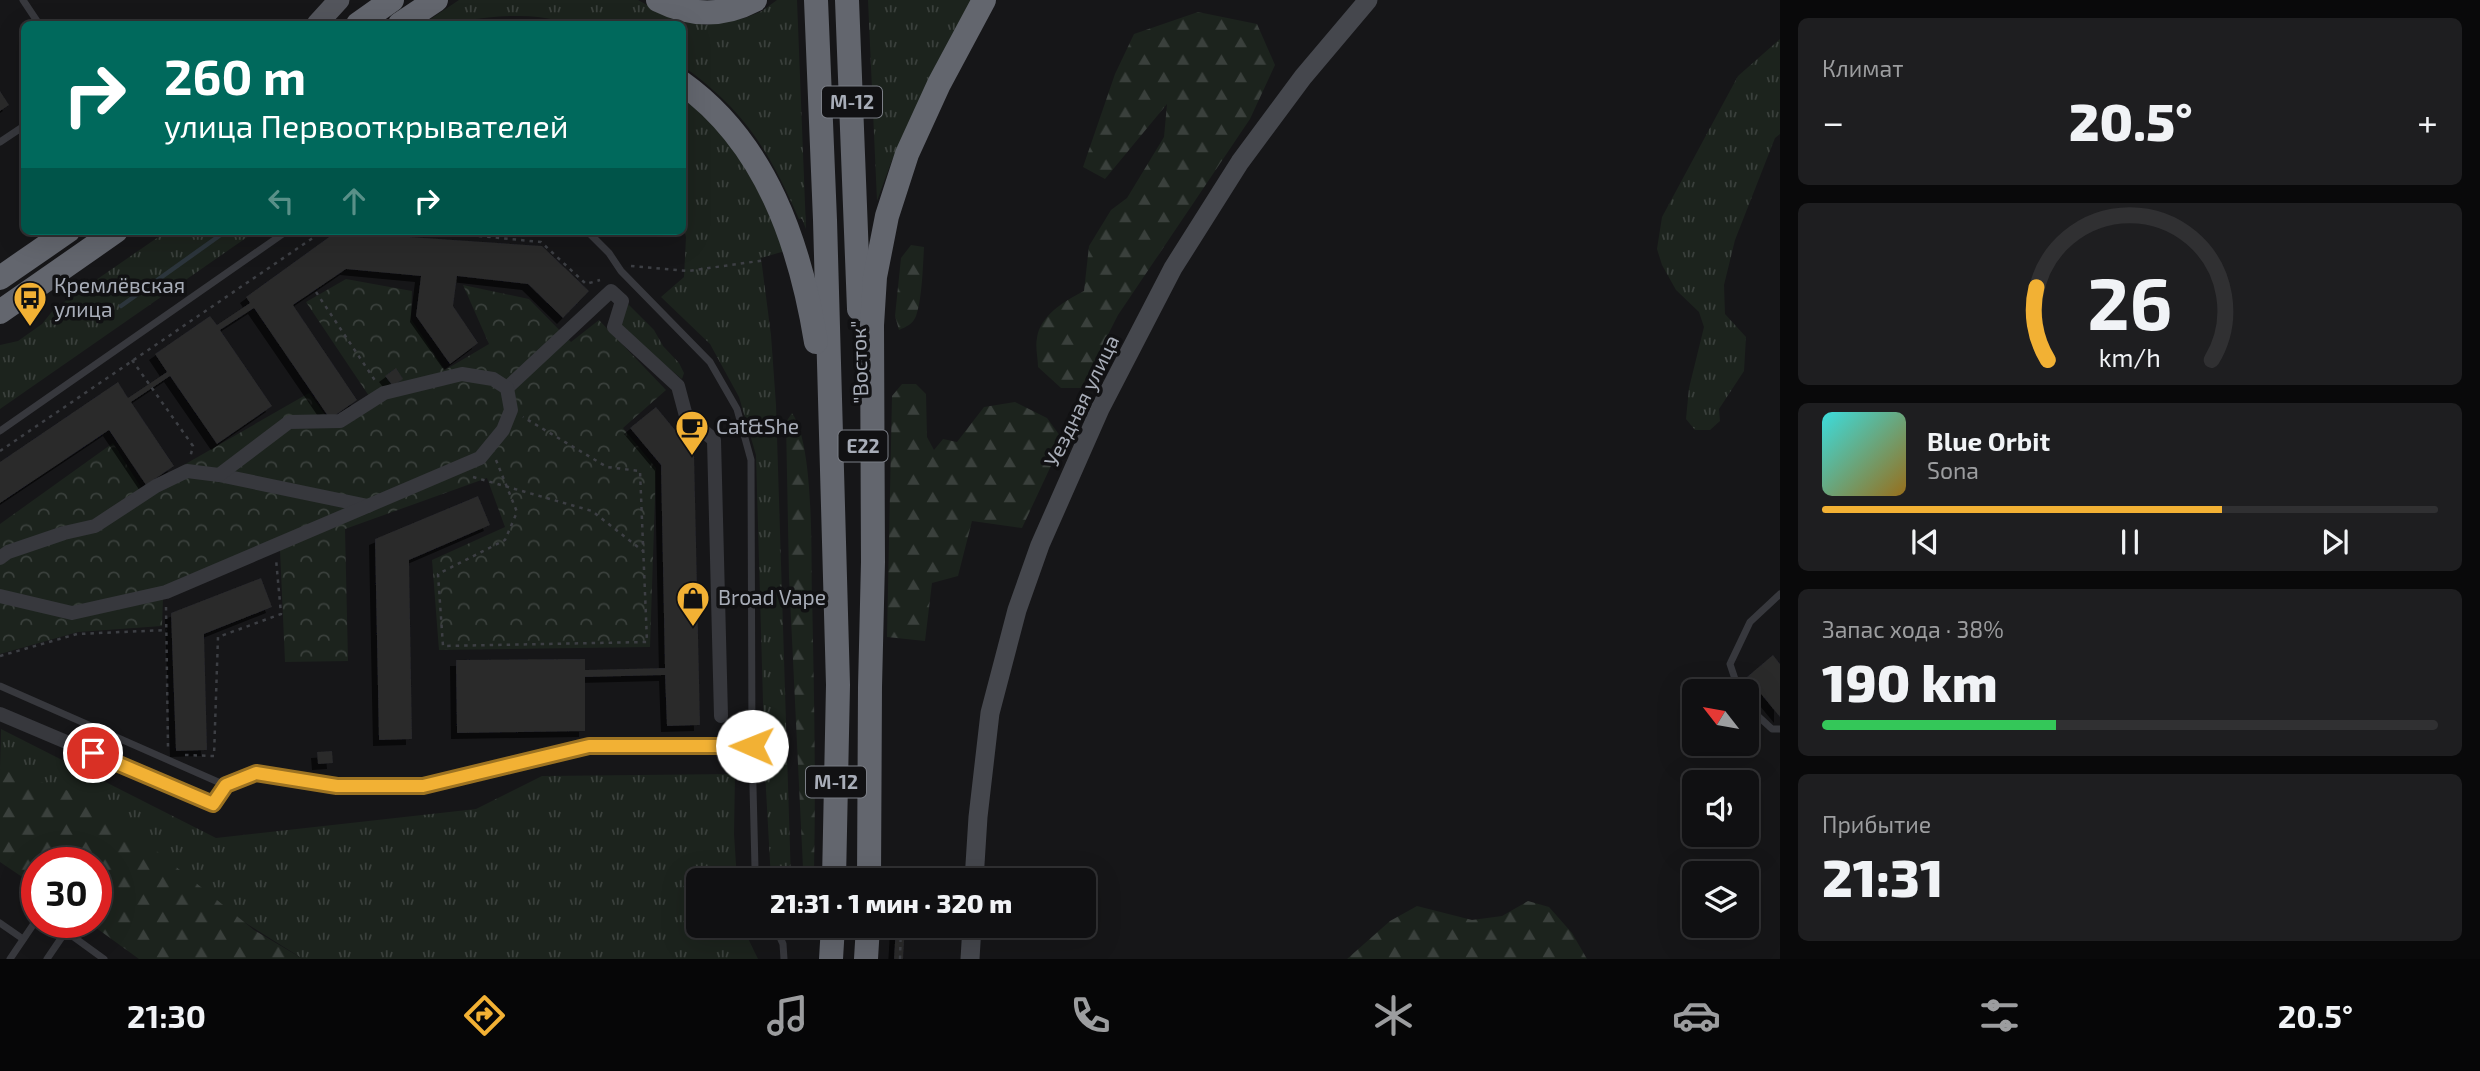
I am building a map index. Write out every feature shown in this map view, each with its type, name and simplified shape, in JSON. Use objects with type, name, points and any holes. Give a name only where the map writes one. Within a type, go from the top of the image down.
[{"type":"highway","points":[[362,21],[392,0]]},
{"type":"highway","points":[[404,21],[436,0]]},
{"type":"highway","points":[[658,0],[687,11],[707,13],[730,10],[755,0]]},
{"type":"highway","points":[[816,0],[838,685]]},
{"type":"highway","name":"М-12","points":[[847,0],[856,204]]},
{"type":"highway","points":[[870,687],[873,562],[872,314],[877,264],[891,200],[907,154],[939,85],[984,0]]},
{"type":"highway","points":[[686,86],[704,99],[734,131],[759,166],[778,205],[804,282],[817,345],[827,546],[838,685]]},
{"type":"highway","name":"\"Восток\"","points":[[856,204],[870,687]]},
{"type":"highway","points":[[0,278],[62,235]]},
{"type":"highway","points":[[0,312],[110,235]]},
{"type":"highway","points":[[80,257],[119,235]]},
{"type":"highway","name":"М-12","points":[[834,868],[838,685]]},
{"type":"highway","name":"М-12","points":[[869,868],[870,687]]},
{"type":"highway","points":[[831,959],[832,938]]},
{"type":"highway","points":[[866,959],[867,938]]},
{"type":"main road","points":[[320,21],[339,0]]},
{"type":"street","name":"Уездная улица","points":[[975,868],[990,713],[1017,610],[1040,545],[1100,409],[1173,268],[1240,162],[1303,77],[1368,0]]},
{"type":"street","points":[[507,388],[611,291],[622,301],[614,327],[677,386],[686,416],[714,440],[721,716]]},
{"type":"street","points":[[0,596],[72,613],[166,592],[480,458],[503,430],[511,410],[507,388],[493,379],[462,374],[384,393],[340,421],[289,422],[219,475]]},
{"type":"street","points":[[0,558],[8,552],[95,526],[156,486],[187,471],[219,475],[368,506]]},
{"type":"street","points":[[0,713],[213,804],[226,785],[256,773],[337,786],[423,786],[589,746],[752,746]]},
{"type":"street","points":[[970,959],[971,938]]},
{"type":"lane","points":[[23,0],[37,21]]},
{"type":"lane","points":[[0,142],[21,128]]},
{"type":"lane","points":[[0,431],[281,235]]},
{"type":"lane","points":[[591,235],[609,253],[621,271],[710,362],[737,409],[751,460],[755,868]]},
{"type":"lane","points":[[1735,679],[1730,664],[1750,622],[1780,594]]},
{"type":"lane","points":[[0,686],[226,785]]},
{"type":"lane","points":[[1759,717],[1772,729],[1780,729]]},
{"type":"lane","points":[[0,923],[23,939],[9,959],[0,954]]},
{"type":"lane","points":[[47,959],[61,938]]},
{"type":"lane","points":[[76,938],[104,959]]},
{"type":"lane","points":[[780,938],[783,959]]},
{"type":"path","points":[[0,452],[317,235]]},
{"type":"path","points":[[469,235],[541,242],[586,284],[602,280],[611,291]]},
{"type":"path","points":[[621,271],[633,265],[688,271],[766,260]]},
{"type":"path","points":[[316,292],[384,393]]},
{"type":"path","points":[[132,360],[193,446],[187,471]]},
{"type":"path","points":[[490,446],[517,512],[505,540],[438,574],[443,646],[647,642],[640,471],[607,467],[511,410]]},
{"type":"path","points":[[452,470],[592,511],[643,551]]},
{"type":"path","points":[[179,755],[214,756],[218,637],[281,614],[275,545]]},
{"type":"path","points":[[166,592],[168,754]]},
{"type":"path","points":[[0,656],[77,634],[167,630]]},
{"type":"path","points":[[900,959],[901,938]]},
{"type":"green space","points":[[459,0],[638,0],[673,19],[684,21],[567,21],[520,16],[428,21]]},
{"type":"green space","points":[[777,0],[797,0],[806,229],[777,172],[753,133],[705,83],[686,68],[686,21],[706,25],[745,18],[762,11]]},
{"type":"green space","points":[[868,0],[972,0],[892,160],[877,201]]},
{"type":"green space","points":[[1198,12],[1257,24],[1275,65],[1250,119],[1118,315],[1081,388],[1061,388],[1038,367],[1036,345],[1039,330],[1048,315],[1084,291],[1089,246],[1111,210],[1127,198],[1164,137],[1167,104],[1105,179],[1083,167],[1115,74],[1134,34]]},
{"type":"green space","points":[[1780,39],[1780,134],[1775,138],[1735,240],[1724,285],[1725,314],[1746,337],[1744,371],[1719,409],[1720,421],[1710,430],[1695,430],[1686,419],[1689,388],[1704,327],[1699,312],[1676,290],[1662,265],[1657,249],[1662,217],[1738,76]]},
{"type":"green space","points":[[686,96],[697,105],[752,171],[785,251],[761,258],[771,335],[776,405],[791,868],[770,868],[756,455],[739,397],[710,344],[661,297],[684,277]]},
{"type":"green space","points":[[161,235],[250,235],[0,409],[0,345],[18,341],[42,324],[54,309]]},
{"type":"green space","points":[[911,245],[924,247],[920,301],[913,321],[899,330],[895,316],[901,258]]},
{"type":"green space","points":[[346,279],[412,291],[411,319],[445,370],[489,344],[463,285],[529,299],[571,342],[599,320],[666,390],[623,428],[656,468],[650,647],[439,650],[432,560],[505,527],[487,478],[345,529],[348,661],[285,662],[280,550],[163,599],[162,626],[78,632],[0,654],[0,524],[113,443],[142,489],[309,393],[329,420],[369,396],[306,302]]},
{"type":"green space","points":[[626,302],[654,330],[663,346],[679,363],[684,373],[682,379],[621,329],[619,319]]},
{"type":"green space","points":[[902,384],[916,384],[926,394],[927,437],[934,450],[943,439],[957,442],[984,407],[1015,402],[1047,418],[1063,440],[1022,528],[972,521],[958,576],[932,583],[925,641],[887,637],[892,396]]},
{"type":"green space","points":[[792,413],[799,428],[808,473],[815,733],[814,868],[803,868],[789,577],[786,422]]},
{"type":"green space","points":[[1,729],[216,838],[476,809],[542,776],[735,774],[736,868],[686,868],[686,938],[748,938],[758,959],[303,959],[0,769]]},
{"type":"green space","points":[[0,769],[91,798],[254,930],[303,959],[139,959],[110,938],[112,847],[21,847],[21,876],[0,862]]},
{"type":"green space","points":[[1528,901],[1549,907],[1572,933],[1587,959],[1347,959],[1390,921],[1417,906],[1472,920],[1502,916]]},
{"type":"building","points":[[0,91],[9,105],[0,111]]},
{"type":"building","points":[[332,235],[380,235],[542,246],[589,291],[563,318],[528,284],[457,276],[453,306],[478,343],[450,364],[416,316],[421,276],[346,269],[293,305],[357,400],[330,419],[254,308],[220,330],[272,406],[217,444],[170,376],[131,402],[174,466],[146,485],[109,430],[0,503],[0,462],[118,382],[128,398],[167,372],[155,354],[210,316],[217,325],[250,303],[246,297]]},
{"type":"building","points":[[396,368],[403,379],[393,386],[385,376]]},
{"type":"building","points":[[656,407],[694,453],[700,725],[667,726],[665,675],[585,677],[585,731],[457,733],[456,660],[585,659],[585,670],[665,668],[661,465],[630,428]]},
{"type":"building","points":[[478,496],[490,525],[409,560],[412,739],[379,740],[375,539]]},
{"type":"building","points":[[261,578],[272,607],[204,634],[207,750],[176,751],[171,613]]},
{"type":"building","points":[[1773,655],[1780,664],[1780,717],[1759,692],[1759,679],[1747,677]]},
{"type":"building","points":[[332,751],[333,763],[318,764],[317,752]]},
{"type":"building","points":[[895,938],[904,938],[903,959],[894,959]]},
{"type":"waterway","points":[[121,306],[220,235]]},
{"type":"place","name":"Кремлёвская улица","points":[[30,328]]},
{"type":"place","name":"Cat&She","points":[[692,457]]},
{"type":"place","name":"Broad Vape","points":[[693,628]]},
{"type":"route","points":[[93,753],[213,804],[226,785],[256,773],[337,786],[423,786],[589,746],[752,746]]}]
